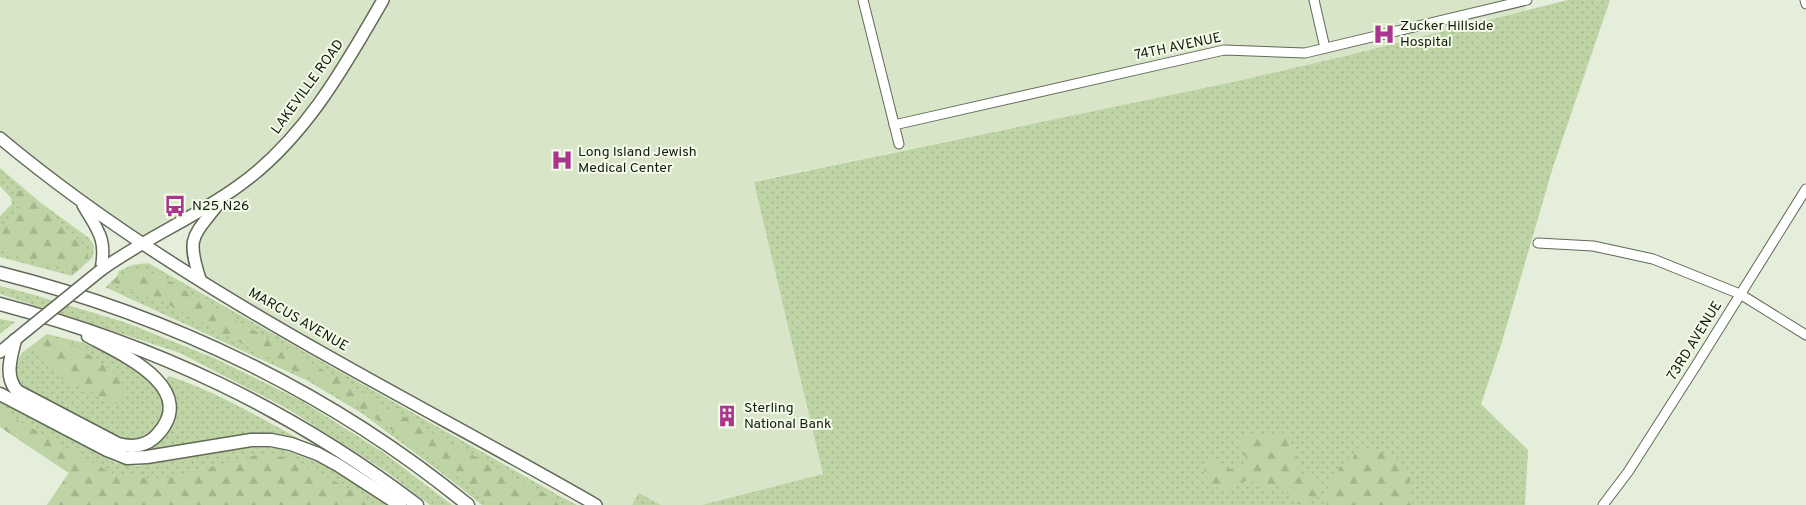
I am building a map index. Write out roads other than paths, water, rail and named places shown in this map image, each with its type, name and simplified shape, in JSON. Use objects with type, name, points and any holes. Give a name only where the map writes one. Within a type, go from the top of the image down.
[{"type":"highway","points":[[0,273],[78,295],[138,316],[201,341],[254,366],[320,402],[371,434],[405,457],[468,505]]},
{"type":"highway","points":[[0,304],[62,321],[139,348],[229,388],[317,437],[417,505]]},
{"type":"highway","points":[[0,310],[28,312]]},
{"type":"highway","points":[[15,340],[9,375],[17,391],[118,444],[135,446],[151,440],[165,424],[169,411],[167,396],[160,383],[150,373],[130,360],[62,321]]},
{"type":"highway","points":[[0,394],[107,450],[127,458],[147,458],[251,440],[291,444],[318,454],[338,465],[400,505]]},
{"type":"main road","name":"LAKEVILLE ROAD","points":[[0,352],[101,270],[224,196],[254,175],[284,146],[304,123],[331,86],[383,0]]},
{"type":"main road","name":"MARCUS AVENUE","points":[[0,138],[82,202],[259,316],[596,505]]},
{"type":"main road","points":[[200,279],[193,255],[192,241],[224,196]]},
{"type":"main road","points":[[82,202],[103,243],[104,252],[101,270]]},
{"type":"street","points":[[863,0],[899,144]]},
{"type":"street","points":[[1314,0],[1325,48]]},
{"type":"street","name":"74TH AVENUE","points":[[894,125],[1224,50],[1305,53],[1527,0]]},
{"type":"street","name":"73RD AVENUE","points":[[1603,505],[1653,434],[1806,189]]},
{"type":"street","points":[[1538,243],[1592,246],[1653,259],[1740,294],[1806,336]]},
{"type":"place","name":"Zucker Hillside Hospital","points":[[1384,34]]},
{"type":"place","name":"Long Island Jewish Medical Center","points":[[562,160]]},
{"type":"place","name":"N25 N26","points":[[175,206]]},
{"type":"place","name":"Sterling National Bank","points":[[727,416]]}]
